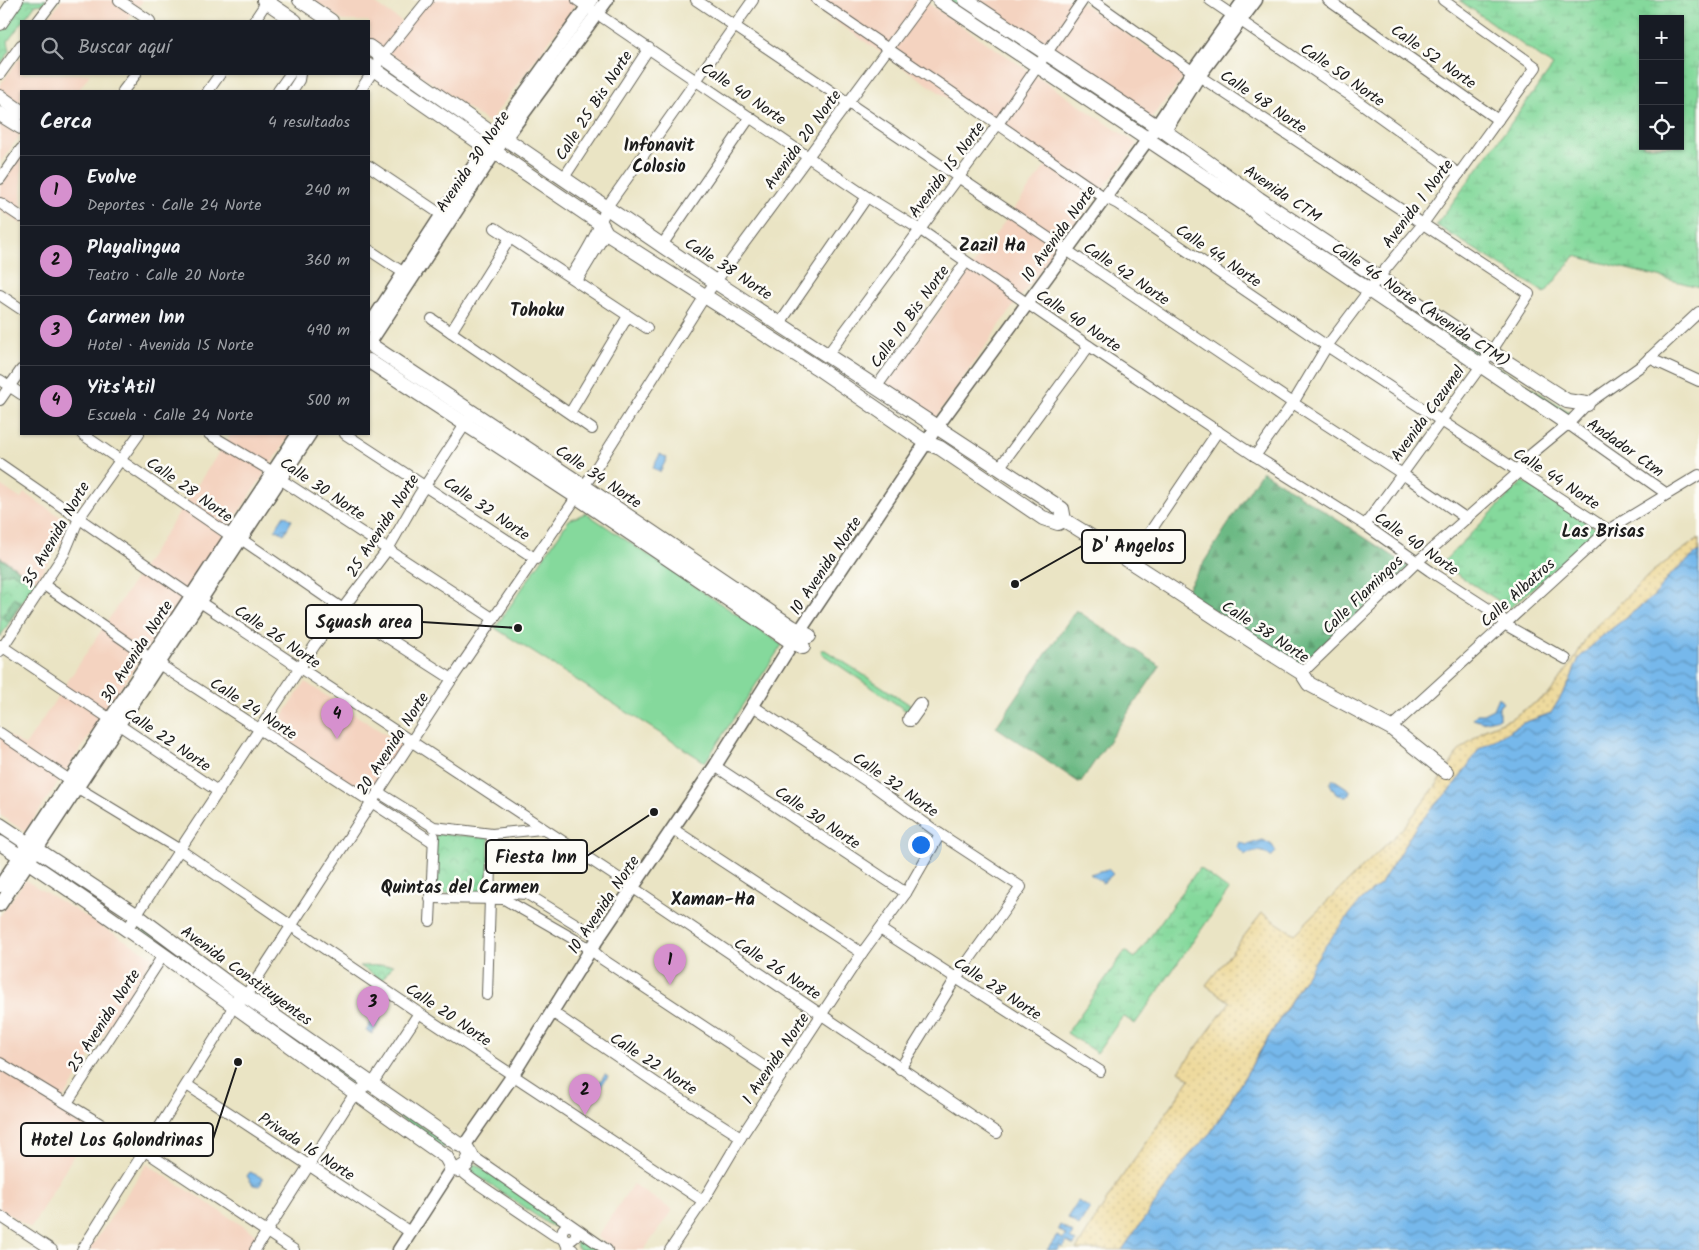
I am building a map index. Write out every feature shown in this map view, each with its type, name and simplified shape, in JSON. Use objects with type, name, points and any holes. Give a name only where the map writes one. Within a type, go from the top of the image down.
[{"type":"main road","points":[[0,23],[16,0]]},
{"type":"main road","points":[[300,0],[330,20]]},
{"type":"main road","points":[[940,0],[1152,142]]},
{"type":"main road","name":"Avenida CTM","points":[[966,0],[1160,129],[1256,204],[1379,277],[1567,401],[1587,404]]},
{"type":"main road","points":[[267,1],[294,20]]},
{"type":"main road","name":"Calle 38 Norte","points":[[370,51],[375,64],[495,143],[604,229],[816,367],[927,443],[940,448],[1043,518],[1058,523],[1064,520]]},
{"type":"main road","points":[[0,98],[20,111]]},
{"type":"main road","points":[[0,114],[20,127]]},
{"type":"main road","name":"Calle 46 Norte (Avenida CTM)","points":[[1152,142],[1256,204],[1260,217],[1568,424]]},
{"type":"main road","name":"Calle 38 Norte","points":[[495,143],[562,179],[717,283],[877,386],[936,428],[1062,510],[1064,520],[1131,560],[1230,628],[1302,673],[1309,684],[1391,728],[1446,772]]},
{"type":"main road","name":"Calle 34 Norte","points":[[370,345],[469,418],[801,639]]},
{"type":"main road","points":[[816,367],[828,354]]},
{"type":"main road","name":"Calle 34 Norte","points":[[370,362],[469,418]]},
{"type":"main road","points":[[910,718],[920,705]]},
{"type":"main road","name":"Avenida Constituyentes","points":[[0,825],[136,916],[241,993],[467,1150]]},
{"type":"main road","name":"Avenida Constituyentes","points":[[0,843],[128,928],[237,1009],[446,1157],[457,1168]]},
{"type":"main road","points":[[457,1168],[467,1150]]},
{"type":"street","points":[[39,20],[54,0]]},
{"type":"street","points":[[119,0],[149,20]]},
{"type":"street","points":[[375,64],[428,0]]},
{"type":"street","name":"Avenida 30 Norte","points":[[370,342],[495,143],[588,5],[607,0]]},
{"type":"street","name":"Calle 42 Norte","points":[[696,0],[1293,403],[1401,473],[1467,520]]},
{"type":"street","points":[[574,278],[604,229],[606,208],[753,0]]},
{"type":"street","name":"Calle 44 Norte","points":[[817,0],[1109,200],[1441,422],[1520,471],[1608,530]]},
{"type":"street","name":"Avenida 20 Norte","points":[[705,296],[717,283],[808,155],[924,0]]},
{"type":"street","name":"Avenida 15 Norte","points":[[828,354],[1048,55],[1083,0]]},
{"type":"street","name":"Calle 48 Norte","points":[[1092,0],[1196,73],[1422,225],[1529,294]]},
{"type":"street","name":"Calle 50 Norte","points":[[1210,0],[1348,94],[1459,174]]},
{"type":"street","points":[[1236,18],[1244,0]]},
{"type":"street","points":[[1236,18],[1256,0]]},
{"type":"street","name":"Calle 52 Norte","points":[[1328,0],[1498,120]]},
{"type":"street","name":"Avenida 1 Norte","points":[[1255,456],[1293,403],[1327,346],[1368,290],[1422,225],[1536,67],[1443,0]]},
{"type":"street","points":[[255,20],[267,1]]},
{"type":"street","name":"Calle 40 Norte","points":[[588,5],[867,197],[919,229],[1089,346],[1255,456],[1366,525],[1417,562],[1501,617],[1504,624],[1566,659]]},
{"type":"street","name":"10 Avenida Norte","points":[[467,1150],[470,1140],[516,1077],[552,1012],[591,950],[634,889],[753,706],[801,639],[936,428],[1031,306],[1067,250],[1109,200],[1152,142],[1196,73],[1236,18]]},
{"type":"street","points":[[0,74],[20,46]]},
{"type":"street","name":"Calle 25 Bis Norte","points":[[562,179],[649,48]]},
{"type":"street","points":[[124,90],[135,75]]},
{"type":"street","points":[[209,90],[219,75]]},
{"type":"street","points":[[279,90],[289,75]]},
{"type":"street","points":[[292,90],[300,75]]},
{"type":"street","points":[[361,90],[369,75]]},
{"type":"street","points":[[662,245],[750,117]]},
{"type":"street","name":"Avenida 30 Norte","points":[[370,324],[442,215],[495,143]]},
{"type":"street","points":[[0,179],[20,150]]},
{"type":"street","points":[[370,167],[442,215]]},
{"type":"street","points":[[780,323],[867,197]]},
{"type":"street","points":[[0,203],[20,216]]},
{"type":"street","points":[[494,228],[574,278],[647,328]]},
{"type":"street","points":[[451,332],[510,238]]},
{"type":"street","points":[[370,251],[404,273]]},
{"type":"street","name":"Calle 10 Bis Norte","points":[[877,386],[966,262]]},
{"type":"street","name":"Avenida Cozumel","points":[[1366,525],[1401,473],[1441,422],[1491,352],[1529,294]]},
{"type":"street","points":[[0,295],[20,308]]},
{"type":"street","points":[[581,491],[705,296]]},
{"type":"street","name":"Calle Flamingos","points":[[1302,673],[1417,562],[1467,520],[1520,471],[1523,461],[1568,424],[1587,404],[1649,358],[1699,312]]},
{"type":"street","points":[[570,413],[628,316]]},
{"type":"street","points":[[432,319],[592,429]]},
{"type":"street","points":[[1000,468],[1089,346]]},
{"type":"street","points":[[1649,358],[1699,381]]},
{"type":"street","points":[[0,400],[20,371]]},
{"type":"street","points":[[0,380],[20,393]]},
{"type":"street","name":"25 Avenida Norte","points":[[128,928],[261,730],[300,668],[388,549],[425,485],[469,418]]},
{"type":"street","name":"Andador Ctm","points":[[1568,424],[1667,494]]},
{"type":"street","points":[[1131,560],[1218,432]]},
{"type":"street","name":"Calle 28 Norte","points":[[84,435],[343,609],[452,679]]},
{"type":"street","name":"35 Avenida Norte","points":[[1,648],[64,554],[79,518],[138,435]]},
{"type":"street","name":"Calle 30 Norte","points":[[211,435],[494,619]]},
{"type":"street","points":[[236,537],[276,476],[297,435]]},
{"type":"street","points":[[276,476],[309,435]]},
{"type":"street","name":"Calle 32 Norte","points":[[347,435],[536,560]]},
{"type":"street","name":"Calle 26 Norte","points":[[0,464],[195,599],[412,741],[997,1133]]},
{"type":"street","name":"Calle Albatros","points":[[1391,728],[1608,530],[1699,475]]},
{"type":"street","name":"20 Avenida Norte","points":[[82,1250],[237,1009],[241,993],[293,926],[452,679],[536,560],[581,491]]},
{"type":"street","name":"30 Avenida Norte","points":[[195,599],[225,563],[236,537]]},
{"type":"street","name":"30 Avenida Norte","points":[[0,886],[32,846],[74,784],[236,537]]},
{"type":"street","name":"Calle 24 Norte","points":[[44,585],[155,661],[433,842]]},
{"type":"street","name":"Calle 22 Norte","points":[[1,648],[115,721],[219,792]]},
{"type":"street","name":"Calle 32 Norte","points":[[753,706],[868,782],[940,834],[1021,888],[956,978]]},
{"type":"street","name":"Calle 20 Norte","points":[[0,733],[74,784],[180,850],[419,1013],[703,1201]]},
{"type":"street","name":"Calle 30 Norte","points":[[715,766],[906,893]]},
{"type":"street","points":[[378,792],[434,827],[492,834],[542,829]]},
{"type":"street","points":[[430,921],[434,827]]},
{"type":"street","points":[[673,829],[862,953]]},
{"type":"street","points":[[487,995],[492,834]]},
{"type":"street","name":"1 Avenida Norte","points":[[670,1250],[703,1201],[741,1137],[862,953],[906,893],[940,834]]},
{"type":"street","name":"30 Avenida Norte","points":[[0,905],[23,858]]},
{"type":"street","points":[[430,898],[527,894],[599,938]]},
{"type":"street","points":[[491,895],[504,898],[591,950],[780,1078]]},
{"type":"street","name":"Calle 28 Norte","points":[[880,929],[1100,1072]]},
{"type":"street","name":"25 Avenida Norte","points":[[67,1103],[164,954]]},
{"type":"street","points":[[900,1069],[956,978]]},
{"type":"street","name":"Calle 22 Norte","points":[[552,1012],[664,1089],[741,1137]]},
{"type":"street","points":[[255,1250],[356,1093],[370,1084],[419,1013]]},
{"type":"street","points":[[0,1063],[145,1151],[294,1250]]},
{"type":"street","name":"Privada 16 Norte","points":[[187,1085],[410,1232]]},
{"type":"street","name":"Avenida Constituyentes","points":[[467,1150],[607,1250]]},
{"type":"street","points":[[399,1250],[457,1168]]},
{"type":"street","name":"Avenida Constituyentes","points":[[457,1168],[554,1235],[564,1239],[567,1246],[573,1250]]},
{"type":"street","points":[[0,1216],[52,1250]]},
{"type":"street","points":[[564,1239],[562,1233],[564,1229],[568,1227],[574,1228]]},
{"type":"shaded area","points":[[62,0],[143,0],[129,20],[47,20]]},
{"type":"shaded area","points":[[313,0],[370,0],[404,23],[421,0],[579,0],[489,123],[370,40],[370,20],[342,20]]},
{"type":"shaded area","points":[[804,0],[923,0],[1137,144],[1014,305],[934,420],[885,386],[1046,165]]},
{"type":"shaded area","points":[[979,0],[1077,0],[1187,74],[1151,118]]},
{"type":"shaded area","points":[[20,57],[20,75],[89,75],[79,90],[20,90],[20,103],[0,89],[0,85]]},
{"type":"shaded area","points":[[0,123],[20,135],[0,163]]},
{"type":"shaded area","points":[[20,155],[20,223],[0,210],[0,185]]},
{"type":"shaded area","points":[[230,435],[290,435],[25,832],[0,815],[0,730],[25,746]]},
{"type":"shaded area","points":[[0,485],[21,499],[24,493],[73,525],[36,581],[0,557]]},
{"type":"shaded area","points":[[305,682],[403,746],[370,796],[272,732]]},
{"type":"shaded area","points":[[25,880],[153,957],[57,1109],[89,1129],[31,1228],[0,1209],[0,916]]},
{"type":"shaded area","points":[[147,1164],[260,1237],[252,1250],[89,1250]]},
{"type":"shaded area","points":[[633,1184],[672,1210],[644,1250],[615,1250],[597,1237]]},
{"type":"green space","points":[[21,0],[46,0],[43,4],[35,5],[24,20],[20,20],[20,25],[8,41],[10,51],[0,65],[0,29]]},
{"type":"green space","points":[[947,0],[957,0],[1038,54],[1038,57],[1036,59]]},
{"type":"green space","points":[[1459,0],[1699,0],[1699,287],[1575,256],[1545,293],[1436,225],[1553,66]]},
{"type":"green space","points":[[1049,63],[1148,127],[1147,133],[1047,65]]},
{"type":"green space","points":[[1279,217],[1371,280],[1368,283],[1276,222]]},
{"type":"green space","points":[[1386,290],[1479,353],[1479,355],[1475,355],[1383,292]]},
{"type":"green space","points":[[1494,364],[1571,413],[1569,417],[1492,366]]},
{"type":"green space","points":[[1262,471],[1410,567],[1300,665],[1185,592]]},
{"type":"green space","points":[[1523,481],[1598,530],[1510,608],[1441,564]]},
{"type":"green space","points":[[586,513],[782,645],[705,762],[495,628],[569,520]]},
{"type":"green space","points":[[0,557],[36,581],[0,637],[0,575],[12,572],[21,577],[27,576]],"holes":[[[14,598],[21,603],[9,622],[2,617]]]},
{"type":"green space","points":[[0,558],[28,576],[21,577],[12,572],[0,575]]},
{"type":"green space","points":[[14,598],[21,603],[9,622],[2,617]]},
{"type":"green space","points":[[1076,610],[1160,666],[1080,783],[996,727]]},
{"type":"green space","points":[[821,650],[825,650],[912,706],[908,712],[822,654]]},
{"type":"green space","points":[[436,834],[489,837],[488,895],[433,893]]},
{"type":"green space","points":[[36,857],[41,858],[128,917],[124,918],[37,861]]},
{"type":"green space","points":[[1199,868],[1229,890],[1135,1024],[1123,1016],[1097,1053],[1067,1033],[1125,951],[1135,958]]},
{"type":"green space","points":[[142,925],[233,993],[233,997],[229,998],[139,929],[138,926]]},
{"type":"green space","points":[[393,965],[382,980],[360,966]]},
{"type":"green space","points":[[249,1004],[354,1078],[357,1083],[352,1084],[246,1009],[245,1005]]},
{"type":"green space","points":[[368,1090],[375,1092],[445,1143],[445,1147],[443,1148],[369,1096]]},
{"type":"green space","points":[[473,1164],[478,1165],[555,1217],[559,1223],[557,1226],[551,1226],[472,1172]]},
{"type":"green space","points":[[581,1238],[599,1250],[581,1250],[577,1248],[576,1242]]},
{"type":"sand","points":[[1699,538],[1699,551],[1669,576],[1654,596],[1601,637],[1579,658],[1569,683],[1551,713],[1523,723],[1479,749],[1457,782],[1417,825],[1380,885],[1360,901],[1300,985],[1211,1132],[1187,1158],[1122,1250],[1076,1250],[1119,1181],[1190,1079],[1179,1071],[1230,1002],[1206,985],[1262,913],[1294,934],[1404,827],[1442,778],[1458,752],[1485,729],[1510,719],[1549,694],[1572,663],[1589,633],[1652,572]]},
{"type":"water","points":[[660,454],[667,458],[660,472],[653,468]]},
{"type":"water","points":[[284,515],[292,520],[284,534],[275,529]]},
{"type":"water","points":[[1699,551],[1699,1250],[1122,1250],[1187,1158],[1211,1132],[1322,950],[1360,901],[1380,885],[1417,825],[1457,782],[1479,749],[1523,723],[1551,713],[1569,683],[1579,658],[1601,637],[1654,596],[1669,576]]},
{"type":"water","points":[[1498,697],[1503,703],[1499,706],[1499,718],[1482,722],[1473,719],[1477,714],[1483,714],[1493,709]]},
{"type":"water","points":[[1333,779],[1350,790],[1350,794],[1347,797],[1336,794],[1330,784]]},
{"type":"water","points":[[1263,840],[1272,845],[1276,852],[1271,857],[1258,851],[1245,855],[1237,847],[1239,842],[1247,845]]},
{"type":"water","points":[[1108,869],[1113,874],[1103,883],[1090,874]]},
{"type":"water","points":[[375,1016],[381,1019],[372,1034],[366,1031]]},
{"type":"water","points":[[605,1074],[608,1076],[588,1106],[585,1104]]},
{"type":"water","points":[[250,1172],[263,1178],[260,1186],[253,1185],[247,1176]]},
{"type":"water","points":[[1078,1201],[1090,1208],[1079,1226],[1067,1218]]},
{"type":"water","points":[[1060,1225],[1073,1233],[1070,1238],[1076,1242],[1074,1246],[1067,1242],[1063,1248],[1060,1246],[1058,1250],[1047,1250],[1057,1236],[1063,1239],[1066,1235],[1058,1229]]},
{"type":"place","name":"D' Angelos","points":[[1015,584]]},
{"type":"place","name":"Squash area","points":[[518,628]]},
{"type":"place","name":"Yits'Atil","points":[[337,739]]},
{"type":"place","name":"Fiesta Inn","points":[[654,812]]},
{"type":"place","name":"Evolve","points":[[670,985]]},
{"type":"place","name":"Carmen Inn","points":[[373,1027]]},
{"type":"place","name":"Hotel Los Golondrinas","points":[[238,1062]]},
{"type":"place","name":"Playalingua","points":[[585,1115]]},
{"type":"district","name":"Infonavit Colosio","points":[[659,155]]},
{"type":"district","name":"Zazil Ha","points":[[992,245]]},
{"type":"district","name":"Tohoku","points":[[537,310]]},
{"type":"district","name":"Las Brisas","points":[[1603,531]]},
{"type":"district","name":"Quintas del Carmen","points":[[460,887]]},
{"type":"district","name":"Xaman-Ha","points":[[713,899]]}]
